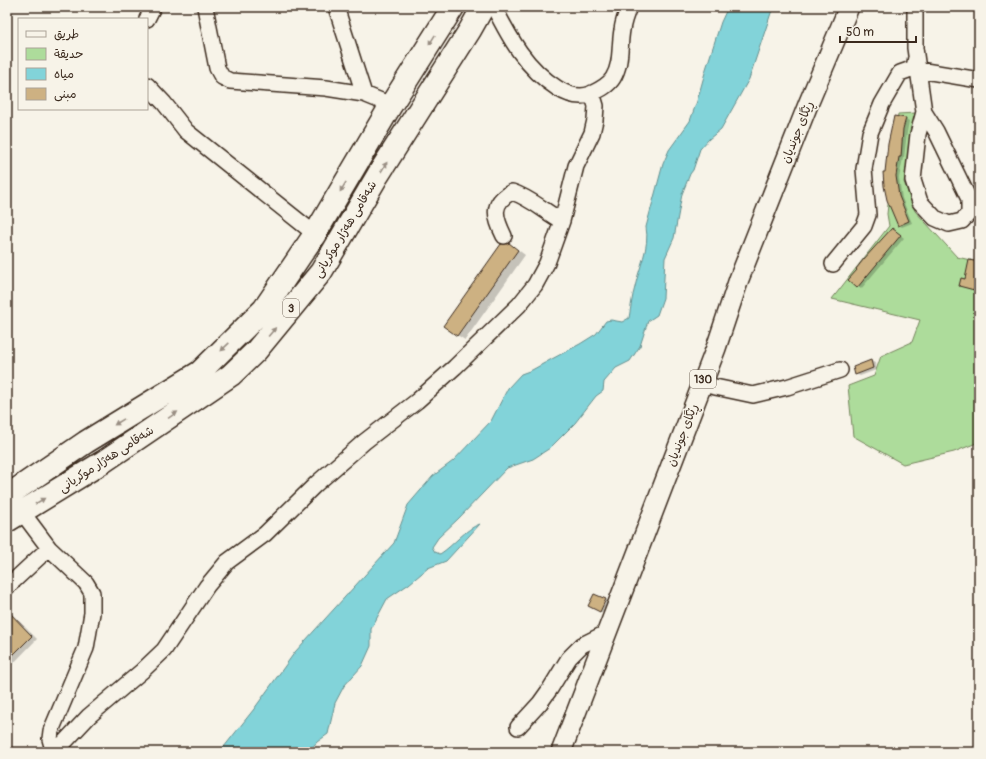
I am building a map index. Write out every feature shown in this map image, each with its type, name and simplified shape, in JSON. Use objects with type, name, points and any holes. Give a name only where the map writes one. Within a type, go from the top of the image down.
[{"type":"highway","name":"شەقامی ھەژار موکریانی","points":[[7,496],[86,442],[200,372],[264,308],[315,234],[391,105],[453,7]]},
{"type":"highway","name":"شەقامی ھەژار موکریانی","points":[[14,517],[103,462],[230,375],[256,351],[321,272],[378,175],[483,7]]},
{"type":"main road","name":"ڕێگای جوندیان","points":[[561,752],[716,348],[739,279],[809,102],[849,7]]},
{"type":"street","points":[[147,18],[153,7]]},
{"type":"street","points":[[205,7],[217,68],[222,77],[230,81],[326,88],[364,94],[391,105]]},
{"type":"street","points":[[336,7],[364,94]]},
{"type":"street","points":[[494,7],[520,54],[531,67],[547,82],[565,93],[576,97],[587,96],[601,89],[612,79],[618,67],[622,31],[628,9]]},
{"type":"street","points":[[915,7],[915,48],[924,112],[918,134],[913,180],[920,202],[934,218],[949,224],[962,221],[969,213],[969,200],[936,131],[924,112]]},
{"type":"street","points":[[917,63],[979,80]]},
{"type":"street","points":[[833,264],[864,226],[868,216],[864,169],[870,133],[882,104],[900,73],[914,68],[917,63]]},
{"type":"street","points":[[148,86],[164,103],[186,131],[315,234]]},
{"type":"street","points":[[14,517],[86,583],[92,593],[92,613],[86,648],[51,731],[49,749],[58,749],[89,716],[142,671],[164,650],[207,586],[227,562],[265,534],[316,484],[364,442],[417,401],[455,368],[519,305],[535,285],[547,263],[562,221],[576,166],[592,133],[596,120],[596,106],[592,93]]},
{"type":"street","points":[[504,236],[497,221],[496,209],[504,196],[512,192],[536,203],[550,215],[562,221]]},
{"type":"street","points":[[701,384],[753,395],[787,388],[840,370]]},
{"type":"street","points":[[7,587],[49,548]]},
{"type":"street","points":[[518,727],[540,703],[569,658],[582,645],[606,633]]},
{"type":"green space","points":[[916,113],[904,182],[915,211],[957,257],[979,262],[979,442],[954,452],[903,464],[853,436],[848,386],[874,376],[881,356],[912,342],[920,320],[832,299],[889,226],[887,214],[898,114]]},
{"type":"water","points":[[728,7],[773,7],[749,79],[721,129],[700,149],[693,170],[682,194],[674,238],[665,258],[663,298],[657,315],[648,321],[640,346],[630,361],[616,368],[604,382],[603,391],[596,396],[575,423],[550,448],[533,459],[507,468],[438,538],[432,547],[435,552],[440,554],[464,533],[480,524],[446,561],[428,568],[409,584],[387,599],[371,629],[371,646],[362,666],[344,686],[335,703],[328,734],[317,742],[308,752],[220,752],[254,709],[295,652],[394,543],[408,505],[433,476],[453,461],[491,421],[508,388],[521,374],[532,370],[580,344],[596,334],[606,321],[611,320],[622,322],[629,318],[634,291],[647,242],[646,227],[663,164],[669,150],[690,121],[721,22]]},
{"type":"building","points":[[894,116],[906,118],[903,129],[901,157],[899,157],[896,176],[899,196],[909,221],[898,226],[887,200],[883,172],[885,172],[888,144]]},
{"type":"building","points":[[892,228],[901,235],[857,288],[848,280],[863,260]]},
{"type":"building","points":[[509,243],[518,250],[457,336],[443,326],[501,244]]},
{"type":"building","points":[[969,260],[979,262],[978,291],[959,286],[961,278],[965,279]]},
{"type":"building","points":[[871,360],[873,368],[855,375],[853,367]]},
{"type":"building","points":[[594,594],[606,599],[600,612],[588,606]]},
{"type":"building","points":[[7,610],[32,636],[7,661]]}]
